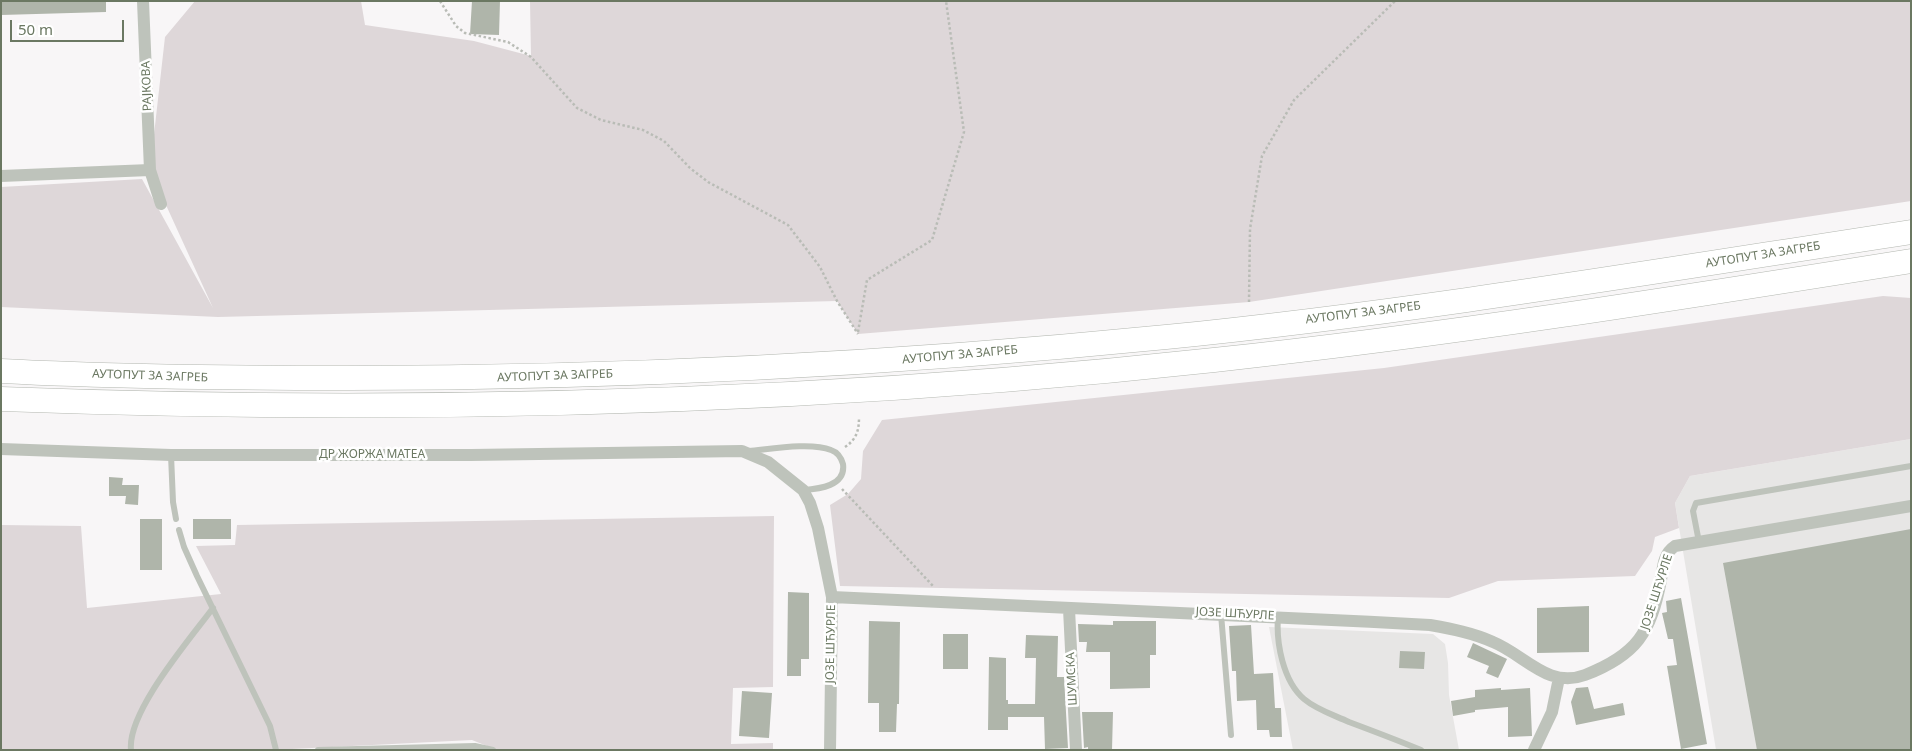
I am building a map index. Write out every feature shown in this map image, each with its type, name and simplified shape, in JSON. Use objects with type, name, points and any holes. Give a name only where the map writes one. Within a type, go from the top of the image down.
[{"type":"highway","name":"АУТОПУТ ЗА ЗАГРЕБ","points":[[1,371],[193,377],[470,378],[704,371],[887,361],[1168,336],[1353,315],[1605,280],[1911,232]]},
{"type":"highway","points":[[1,398],[222,405],[495,405],[720,398],[920,386],[1214,360],[1356,343],[1911,261]]},
{"type":"highway","points":[[1842,272],[1911,277]]},
{"type":"street","name":"РАЈКОВА","points":[[143,1],[150,170],[160,204]]},
{"type":"street","points":[[1,176],[150,170]]},
{"type":"street","name":"ДР ЖОРЖА МАТЕА","points":[[1,449],[172,455],[472,455],[742,451]]},
{"type":"street","points":[[742,451],[768,462],[803,490],[810,503],[818,528],[832,597]]},
{"type":"street","name":"ЈОЗЕ ШЋУРЛЕ","points":[[830,750],[832,597],[1430,625],[1455,630],[1499,644],[1547,674],[1559,678],[1575,677],[1592,672],[1621,657],[1636,644],[1649,623],[1666,555],[1676,546],[1911,506]]},
{"type":"street","name":"ШУМСКА","points":[[1069,608],[1076,750]]},
{"type":"street","points":[[1534,750],[1552,712],[1559,678]]},
{"type":"lane","points":[[742,451],[814,446],[837,453],[843,466],[840,478],[825,488],[803,490]]},
{"type":"lane","points":[[172,455],[173,502],[176,519]]},
{"type":"lane","points":[[1699,542],[1693,511],[1696,503],[1911,466]]},
{"type":"lane","points":[[179,530],[184,547],[212,608],[270,726],[276,750]]},
{"type":"lane","points":[[131,750],[136,720],[150,694],[212,608]]},
{"type":"lane","points":[[1221,614],[1231,735]]},
{"type":"lane","points":[[1278,617],[1276,635],[1279,651],[1289,677],[1296,690],[1304,699],[1330,714],[1421,750]]},
{"type":"lane","points":[[318,750],[475,748],[493,750]]},
{"type":"path","points":[[440,1],[456,26],[465,33],[508,42],[531,57],[577,108],[601,120],[643,130],[664,141],[690,168],[708,182],[788,226],[820,267],[837,301],[858,334],[867,280],[932,240],[964,132],[946,1]]},
{"type":"path","points":[[1249,302],[1250,229],[1262,156],[1294,100],[1395,1]]},
{"type":"path","points":[[837,453],[853,441],[859,429],[860,417]]},
{"type":"path","points":[[836,482],[949,603]]},
{"type":"shaded area","points":[[195,1],[361,1],[365,25],[474,41],[531,56],[530,1],[1911,1],[1911,201],[1249,302],[858,334],[837,301],[218,317],[1,307],[1,187],[142,179],[213,308],[150,170],[165,37]]},
{"type":"shaded area","points":[[1883,296],[1911,298],[1911,439],[1690,476],[1675,503],[1679,528],[1655,537],[1652,551],[1635,576],[1498,581],[1449,598],[840,586],[830,505],[848,494],[861,479],[863,451],[882,420],[1384,368]]},
{"type":"shaded area","points":[[1911,439],[1911,750],[1716,750],[1675,503],[1690,476]]},
{"type":"shaded area","points":[[774,516],[773,687],[733,688],[731,744],[773,743],[773,750],[497,750],[472,740],[272,750],[1,750],[1,525],[81,526],[87,608],[221,594],[196,546],[235,545],[237,525]]},
{"type":"shaded area","points":[[1269,627],[1433,634],[1445,644],[1448,663],[1449,695],[1459,750],[1293,750]]},
{"type":"building","points":[[1,1],[106,1],[106,12],[1,15]]},
{"type":"building","points":[[472,1],[500,1],[499,35],[470,34]]},
{"type":"building","points":[[109,477],[123,478],[122,485],[139,485],[138,505],[125,504],[126,496],[109,496]]},
{"type":"building","points":[[140,519],[162,519],[162,570],[140,570]]},
{"type":"building","points":[[193,519],[231,519],[231,539],[193,539]]},
{"type":"building","points":[[1911,529],[1911,750],[1757,750],[1723,563]]},
{"type":"building","points":[[788,592],[809,593],[809,659],[801,659],[801,676],[787,676]]},
{"type":"building","points":[[1681,598],[1707,744],[1681,749],[1667,666],[1677,665],[1673,639],[1668,639],[1662,613],[1667,612],[1666,601]]},
{"type":"building","points":[[1589,606],[1589,652],[1537,653],[1537,608]]},
{"type":"building","points":[[869,621],[900,622],[899,704],[897,704],[896,732],[879,732],[879,703],[868,703]]},
{"type":"building","points":[[1113,621],[1156,621],[1156,655],[1150,655],[1150,688],[1110,689],[1110,652],[1086,652],[1087,642],[1079,642],[1078,624],[1113,625]]},
{"type":"building","points":[[1251,625],[1254,674],[1273,673],[1275,708],[1281,708],[1282,737],[1270,737],[1269,730],[1257,730],[1256,700],[1237,701],[1236,671],[1232,671],[1229,626]]},
{"type":"building","points":[[943,634],[968,634],[968,669],[943,669]]},
{"type":"building","points":[[1026,635],[1058,636],[1057,677],[1064,677],[1068,748],[1045,749],[1044,717],[1008,717],[1008,730],[988,730],[989,657],[1006,658],[1006,700],[1008,700],[1008,704],[1035,704],[1036,658],[1025,658]]},
{"type":"building","points":[[1473,643],[1507,659],[1498,678],[1486,673],[1489,666],[1467,657]]},
{"type":"building","points":[[1400,651],[1425,652],[1424,669],[1399,668]]},
{"type":"building","points":[[1588,687],[1594,709],[1623,703],[1625,715],[1576,725],[1571,702],[1576,688]]},
{"type":"building","points":[[1501,688],[1501,690],[1530,688],[1532,736],[1508,737],[1508,707],[1475,710],[1475,712],[1453,716],[1451,701],[1475,697],[1475,690]]},
{"type":"building","points":[[742,691],[772,693],[769,738],[739,736]]},
{"type":"building","points":[[1082,712],[1113,712],[1112,750],[1088,750],[1088,747],[1084,748]]}]
